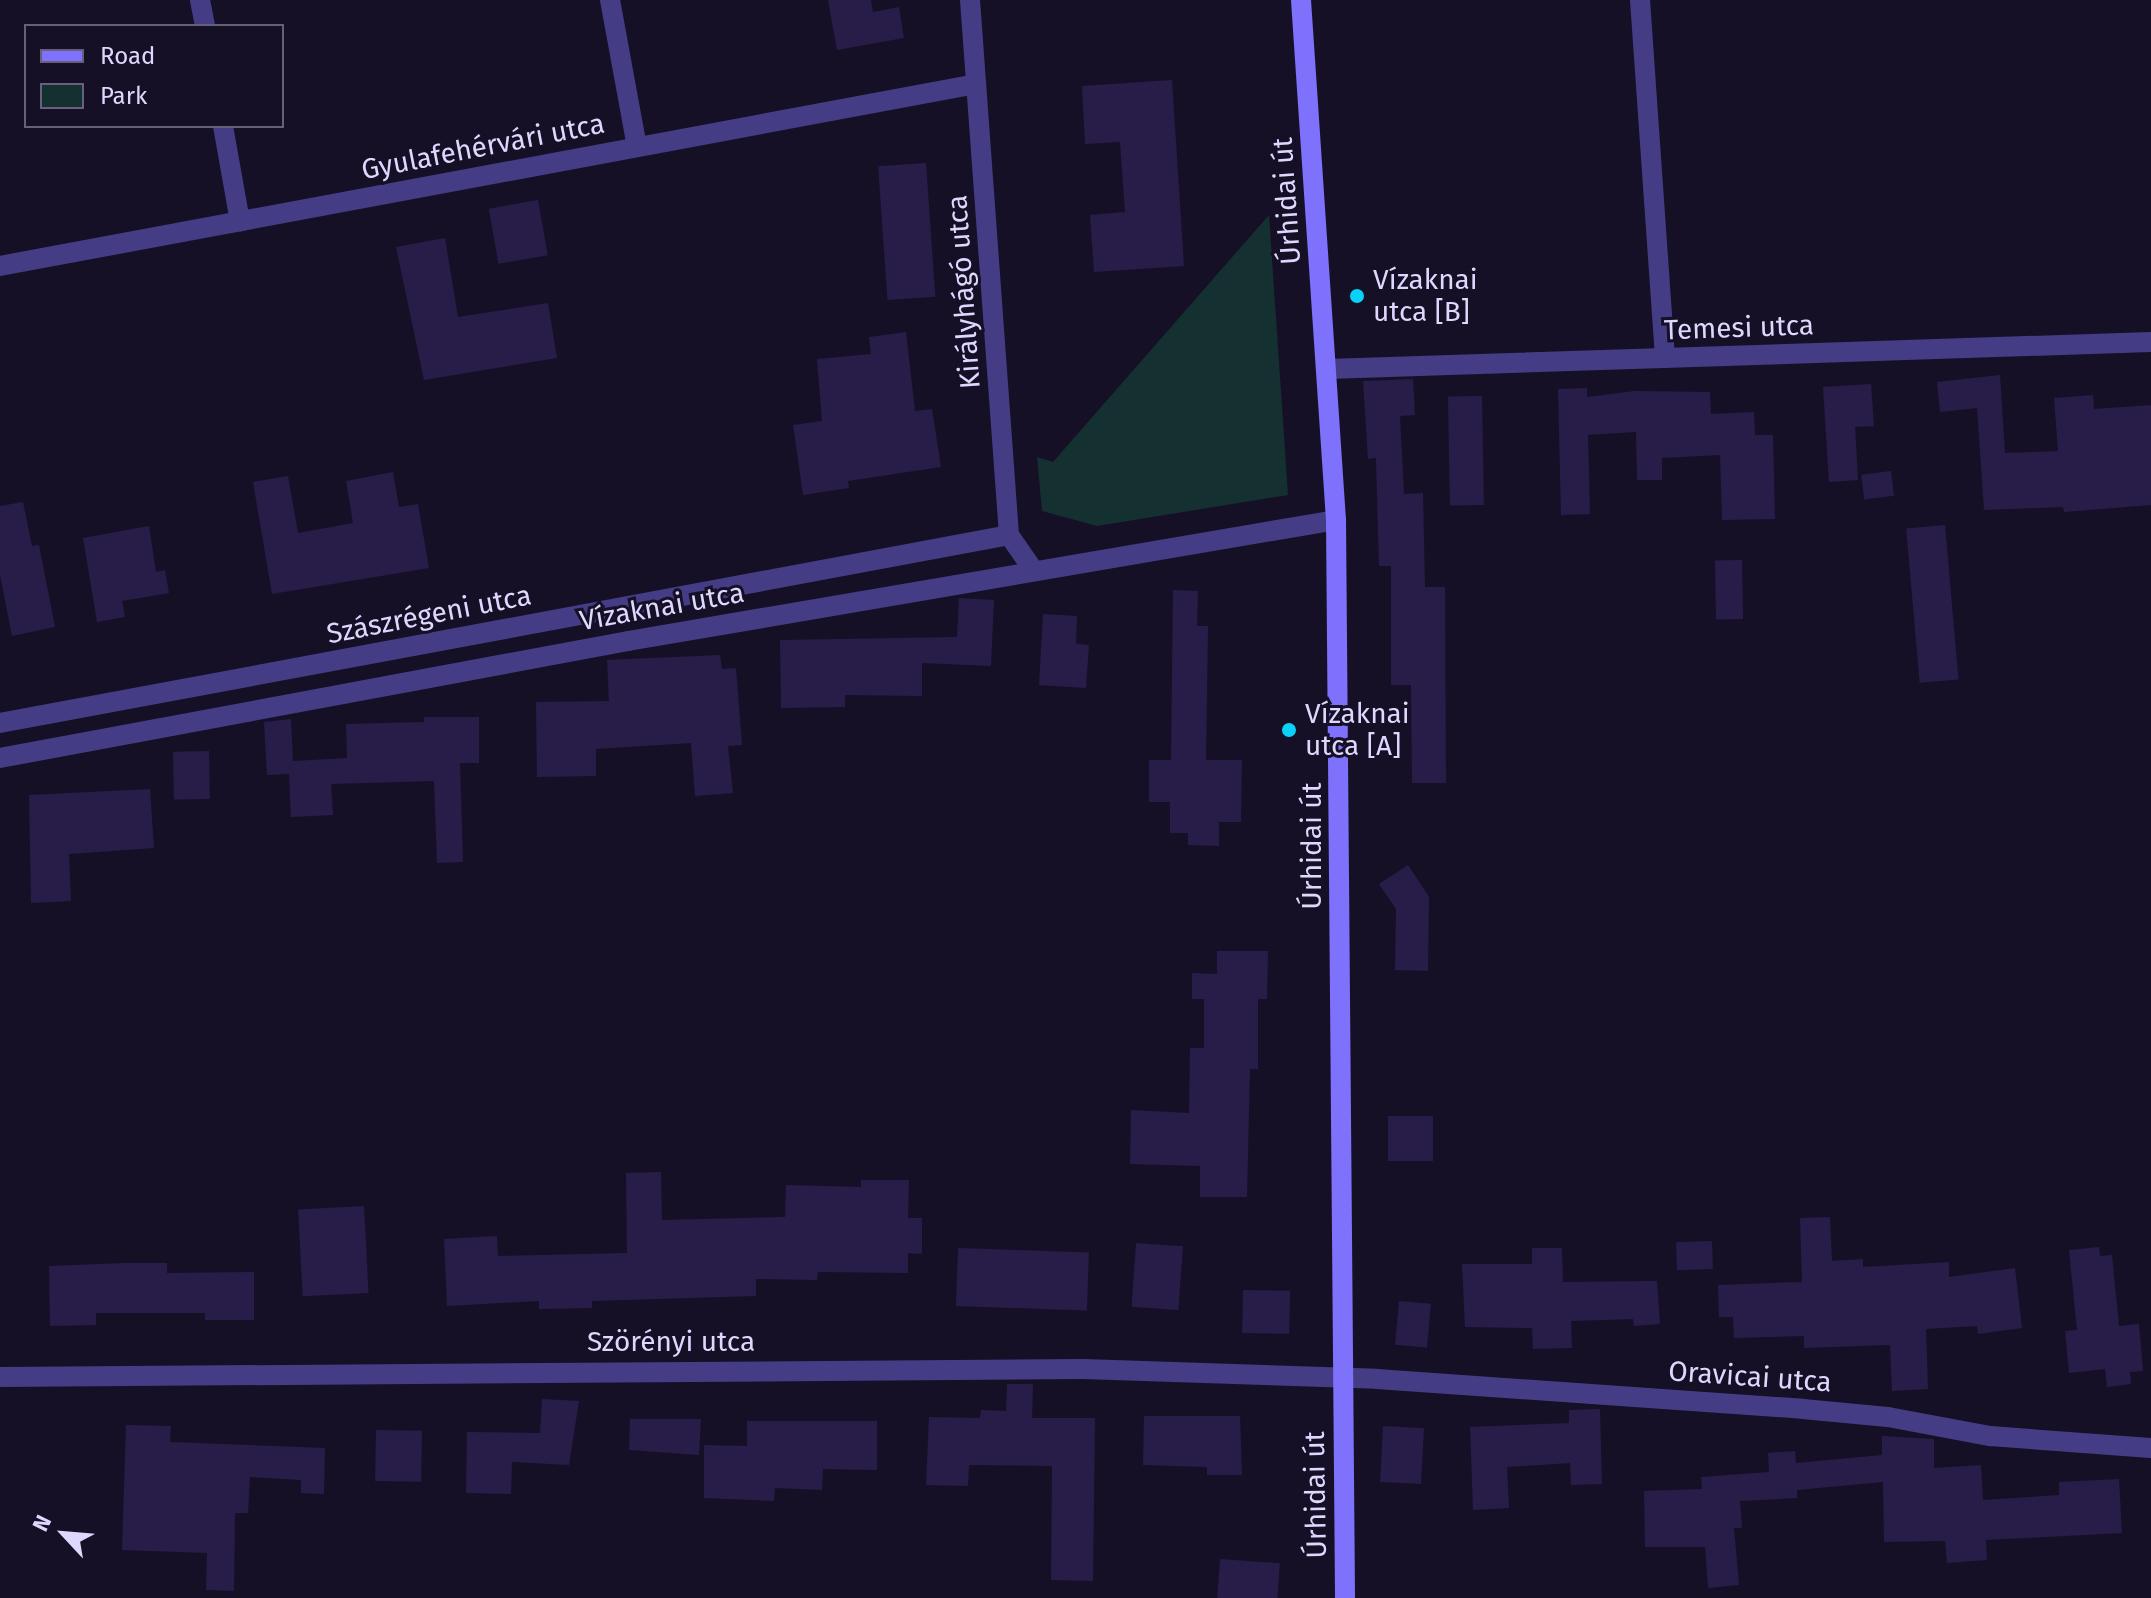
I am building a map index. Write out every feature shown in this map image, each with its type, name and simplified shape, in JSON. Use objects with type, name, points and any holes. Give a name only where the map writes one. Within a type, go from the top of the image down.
[{"type":"main road","name":"Úrhidai út","points":[[1301,0],[1336,520],[1345,1598]]},
{"type":"street","points":[[200,0],[205,24]]},
{"type":"street","points":[[610,0],[637,147]]},
{"type":"street","name":"Királyhágó utca","points":[[970,0],[1009,535]]},
{"type":"street","points":[[1640,0],[1665,358]]},
{"type":"street","name":"Gyulafehérvári utca","points":[[0,266],[976,84]]},
{"type":"street","points":[[223,128],[240,221]]},
{"type":"street","name":"Temesi utca","points":[[1328,369],[2151,342]]},
{"type":"street","name":"Vízaknai utca","points":[[0,758],[1034,571],[1336,520]]},
{"type":"street","points":[[1009,535],[1034,571]]},
{"type":"street","name":"Szászrégeni utca","points":[[0,723],[1009,535]]},
{"type":"street","name":"Szörényi utca","points":[[0,1377],[1083,1369],[1342,1378]]},
{"type":"street","name":"Oravicai utca","points":[[1342,1378],[1817,1410],[1990,1436],[2151,1448]]},
{"type":"green space","points":[[1269,215],[1288,495],[1097,526],[1042,511],[1037,457],[1053,462]]},
{"type":"building","points":[[828,0],[871,0],[873,12],[899,7],[904,38],[837,50]]},
{"type":"building","points":[[1172,80],[1184,266],[1094,272],[1090,215],[1125,212],[1120,142],[1085,144],[1082,86]]},
{"type":"building","points":[[926,163],[935,297],[887,300],[878,166]]},
{"type":"building","points":[[538,200],[548,255],[498,264],[489,209]]},
{"type":"building","points":[[445,238],[458,317],[548,303],[557,358],[424,380],[396,247]]},
{"type":"building","points":[[906,332],[915,411],[932,409],[941,467],[848,481],[849,488],[803,495],[793,425],[822,421],[817,359],[871,354],[869,337]]},
{"type":"building","points":[[2000,375],[2005,453],[2058,451],[2054,398],[2093,395],[2094,409],[2151,405],[2151,505],[2064,512],[2063,507],[1984,510],[1977,408],[1940,412],[1937,382]]},
{"type":"building","points":[[1413,379],[1415,415],[1400,416],[1404,494],[1423,493],[1425,587],[1445,587],[1446,783],[1412,783],[1411,685],[1391,685],[1391,566],[1379,566],[1376,458],[1368,459],[1363,381]]},
{"type":"building","points":[[1871,384],[1874,426],[1855,427],[1858,480],[1829,482],[1823,387]]},
{"type":"building","points":[[1587,388],[1587,397],[1635,391],[1710,392],[1711,414],[1754,412],[1755,435],[1773,435],[1775,519],[1722,520],[1720,455],[1662,458],[1662,480],[1637,480],[1636,432],[1588,435],[1590,514],[1561,515],[1558,389]]},
{"type":"building","points":[[1482,396],[1484,505],[1450,506],[1448,397]]},
{"type":"building","points":[[1891,471],[1894,496],[1864,499],[1861,475]]},
{"type":"building","points":[[393,472],[399,507],[418,504],[429,568],[272,594],[253,482],[288,476],[298,533],[353,523],[346,481]]},
{"type":"building","points":[[23,502],[32,546],[39,545],[55,627],[12,636],[0,575],[0,506]]},
{"type":"building","points":[[1945,525],[1959,679],[1920,683],[1906,528]]},
{"type":"building","points":[[149,526],[156,572],[165,570],[169,593],[122,601],[125,617],[97,622],[83,538]]},
{"type":"building","points":[[1715,560],[1742,560],[1743,619],[1716,619]]},
{"type":"building","points":[[1173,590],[1198,591],[1197,626],[1208,626],[1206,760],[1242,760],[1241,822],[1219,822],[1219,846],[1188,845],[1188,833],[1170,833],[1170,802],[1149,802],[1149,760],[1171,760]]},
{"type":"building","points":[[959,598],[994,600],[991,666],[922,663],[922,696],[845,695],[845,707],[781,708],[780,640],[957,637]]},
{"type":"building","points":[[1043,614],[1077,616],[1076,644],[1089,645],[1086,688],[1039,685]]},
{"type":"building","points":[[720,655],[722,669],[736,668],[742,745],[728,746],[733,793],[695,796],[691,743],[596,749],[596,776],[537,777],[536,702],[609,701],[607,660]]},
{"type":"building","points":[[424,717],[479,717],[479,763],[460,763],[463,862],[437,863],[434,781],[331,784],[333,815],[291,817],[289,774],[267,775],[264,722],[291,719],[293,761],[347,758],[346,724],[424,722]]},
{"type":"building","points":[[209,751],[210,799],[174,800],[173,752]]},
{"type":"building","points":[[150,789],[154,848],[69,854],[71,901],[31,903],[29,795]]},
{"type":"building","points":[[1408,865],[1429,897],[1428,971],[1395,970],[1396,909],[1379,884]]},
{"type":"building","points":[[1217,951],[1268,951],[1267,999],[1258,999],[1258,1069],[1250,1069],[1247,1197],[1200,1197],[1200,1166],[1130,1164],[1131,1110],[1189,1113],[1190,1048],[1204,1048],[1204,999],[1192,999],[1192,973],[1217,974]]},
{"type":"building","points":[[1388,1116],[1433,1116],[1433,1161],[1388,1161]]},
{"type":"building","points":[[661,1172],[662,1220],[785,1217],[786,1185],[861,1187],[861,1180],[909,1180],[908,1218],[922,1218],[922,1254],[908,1253],[908,1273],[818,1272],[817,1280],[756,1279],[756,1296],[592,1301],[592,1308],[539,1309],[539,1301],[447,1306],[444,1239],[497,1236],[498,1256],[627,1253],[626,1173]]},
{"type":"building","points":[[364,1206],[369,1293],[303,1296],[298,1209]]},
{"type":"building","points":[[1830,1217],[1832,1261],[1863,1259],[1863,1267],[1949,1262],[1949,1277],[2015,1268],[2022,1328],[1978,1334],[1977,1326],[1926,1329],[1928,1389],[1892,1391],[1890,1345],[1804,1348],[1804,1336],[1734,1338],[1733,1317],[1719,1317],[1718,1285],[1802,1282],[1800,1218]]},
{"type":"building","points":[[1712,1241],[1713,1269],[1677,1270],[1676,1242]]},
{"type":"building","points":[[1136,1243],[1183,1246],[1178,1310],[1132,1307]]},
{"type":"building","points":[[2099,1247],[2100,1256],[2112,1255],[2119,1326],[2139,1324],[2143,1371],[2130,1372],[2131,1384],[2107,1387],[2105,1369],[2069,1373],[2065,1331],[2077,1330],[2069,1250]]},
{"type":"building","points":[[958,1248],[1089,1253],[1087,1311],[956,1306]]},
{"type":"building","points":[[1532,1248],[1562,1248],[1563,1282],[1657,1281],[1660,1324],[1634,1326],[1633,1319],[1571,1321],[1572,1348],[1533,1349],[1532,1328],[1465,1327],[1462,1264],[1532,1264]]},
{"type":"building","points":[[167,1263],[167,1273],[254,1272],[254,1320],[205,1320],[205,1313],[96,1313],[96,1325],[50,1326],[49,1266]]},
{"type":"building","points":[[1243,1290],[1290,1291],[1289,1334],[1242,1333]]},
{"type":"building","points":[[1399,1301],[1431,1304],[1427,1348],[1395,1345]]},
{"type":"building","points":[[1007,1384],[1033,1384],[1032,1418],[1095,1418],[1093,1581],[1051,1580],[1052,1466],[969,1465],[968,1486],[926,1485],[929,1417],[980,1418],[981,1410],[1006,1411]]},
{"type":"building","points":[[542,1399],[579,1401],[569,1465],[512,1462],[511,1494],[466,1493],[467,1432],[540,1433]]},
{"type":"building","points":[[1600,1409],[1602,1484],[1571,1485],[1570,1463],[1507,1467],[1509,1508],[1473,1510],[1470,1427],[1569,1423],[1569,1410]]},
{"type":"building","points":[[1144,1416],[1240,1416],[1242,1475],[1207,1475],[1207,1467],[1143,1465]]},
{"type":"building","points":[[630,1419],[701,1419],[699,1455],[629,1450]]},
{"type":"building","points":[[747,1421],[877,1421],[877,1470],[823,1469],[822,1490],[775,1488],[774,1501],[704,1498],[704,1445],[747,1446]]},
{"type":"building","points":[[126,1425],[171,1426],[170,1442],[325,1448],[324,1494],[301,1493],[301,1480],[250,1477],[248,1513],[235,1513],[234,1591],[206,1590],[207,1553],[122,1550]]},
{"type":"building","points":[[1383,1426],[1424,1428],[1421,1484],[1380,1482]]},
{"type":"building","points":[[376,1430],[422,1431],[421,1482],[375,1481]]},
{"type":"building","points":[[1882,1436],[1934,1439],[1934,1468],[1981,1465],[1983,1500],[2059,1495],[2059,1482],[2119,1479],[2122,1533],[1986,1540],[1987,1560],[1947,1563],[1945,1541],[1884,1542],[1883,1482],[1797,1490],[1797,1498],[1740,1501],[1742,1528],[1734,1528],[1739,1585],[1708,1588],[1705,1547],[1645,1547],[1644,1491],[1702,1489],[1701,1477],[1769,1472],[1768,1453],[1795,1451],[1796,1463],[1882,1455]]},
{"type":"building","points":[[1220,1559],[1280,1563],[1277,1598],[1217,1598]]},
{"type":"place","name":"Vízaknai utca [B]","points":[[1357,296]]},
{"type":"place","name":"Vízaknai utca [A]","points":[[1289,730]]}]
